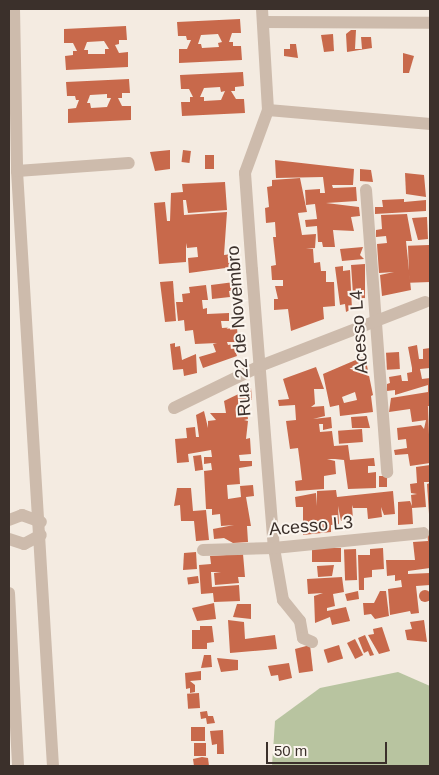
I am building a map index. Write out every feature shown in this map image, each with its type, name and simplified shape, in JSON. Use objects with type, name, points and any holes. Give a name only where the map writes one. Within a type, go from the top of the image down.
[{"type":"street","points":[[14,9],[14,169],[41,529],[53,766]]},
{"type":"street","points":[[262,15],[430,23]]},
{"type":"street","name":"Rua 22 de Novembro","points":[[262,15],[268,110],[245,173],[274,548],[283,600],[300,620],[303,638],[312,642]]},
{"type":"street","points":[[268,110],[430,124]]},
{"type":"street","points":[[14,169],[129,163]]},
{"type":"street","name":"Acesso L4","points":[[366,190],[387,472]]},
{"type":"street","points":[[174,408],[260,366],[425,302]]},
{"type":"street","points":[[9,520],[22,515],[41,529]]},
{"type":"street","points":[[9,539],[24,544],[41,529]]},
{"type":"street","name":"Acesso L3","points":[[203,550],[274,548],[423,534]]},
{"type":"street","points":[[9,593],[18,766]]},
{"type":"green space","points":[[398,672],[430,686],[430,766],[272,766],[275,721],[320,688]]},
{"type":"building","points":[[240,19],[241,33],[232,33],[229,42],[233,42],[233,46],[241,46],[242,60],[179,63],[179,49],[187,49],[191,40],[187,40],[186,36],[178,36],[177,22]],"holes":[[[218,34],[222,42],[218,43],[219,47],[202,48],[201,44],[198,44],[201,35]]]},
{"type":"building","points":[[126,26],[127,40],[119,40],[119,44],[115,45],[119,53],[128,52],[128,67],[66,70],[65,56],[73,55],[73,51],[77,51],[73,43],[64,43],[64,29]],"holes":[[[104,41],[109,49],[105,49],[105,54],[88,54],[88,50],[84,50],[87,42]]]},
{"type":"building","points":[[351,30],[356,30],[355,49],[362,49],[361,37],[371,37],[372,48],[347,52],[346,34]]},
{"type":"building","points":[[333,34],[334,51],[324,52],[321,35]]},
{"type":"building","points":[[290,44],[296,44],[298,58],[284,56],[284,49],[290,49]]},
{"type":"building","points":[[403,53],[414,56],[409,73],[403,73]]},
{"type":"building","points":[[243,72],[244,86],[235,87],[235,91],[231,91],[236,99],[244,99],[245,113],[182,116],[181,102],[190,102],[190,97],[193,97],[189,89],[181,89],[180,75]],"holes":[[[220,87],[221,92],[225,91],[221,100],[204,101],[204,97],[200,97],[204,88]]]},
{"type":"building","points":[[129,79],[130,93],[122,93],[122,98],[118,98],[122,106],[131,106],[131,120],[68,123],[68,109],[76,108],[79,100],[76,100],[75,96],[67,96],[66,82]],"holes":[[[107,94],[107,98],[111,98],[107,107],[91,108],[90,103],[87,103],[90,95]]]},
{"type":"building","points":[[170,150],[170,169],[155,171],[150,152]]},
{"type":"building","points":[[183,150],[191,151],[189,163],[182,162]]},
{"type":"building","points":[[205,155],[214,155],[214,169],[205,169]]},
{"type":"building","points":[[275,160],[354,169],[353,185],[332,185],[333,188],[356,187],[357,201],[326,203],[359,207],[360,216],[351,217],[354,231],[333,230],[335,247],[323,247],[322,242],[318,242],[317,226],[306,227],[305,220],[317,219],[315,204],[306,205],[305,190],[320,189],[320,193],[325,193],[323,177],[276,178]]},
{"type":"building","points":[[360,169],[371,170],[373,182],[360,181]]},
{"type":"building","points":[[405,173],[424,175],[426,197],[406,194]]},
{"type":"building","points":[[300,178],[307,212],[298,213],[302,235],[316,234],[315,248],[306,249],[313,249],[314,263],[320,262],[321,271],[326,271],[326,282],[334,282],[335,306],[323,307],[324,319],[291,331],[288,309],[274,310],[274,299],[278,299],[275,286],[283,286],[283,280],[272,280],[271,266],[276,265],[273,237],[276,237],[275,222],[266,223],[265,208],[269,207],[267,187],[272,186],[272,180]]},
{"type":"building","points":[[225,182],[227,210],[188,213],[186,200],[183,200],[184,215],[227,212],[224,255],[232,254],[233,267],[189,273],[188,258],[198,257],[197,247],[187,248],[186,243],[186,262],[159,264],[154,203],[165,202],[167,221],[170,221],[171,193],[183,192],[182,184]]},
{"type":"building","points":[[404,199],[404,202],[426,200],[426,211],[375,214],[375,207],[383,207],[382,200]]},
{"type":"building","points":[[407,214],[412,241],[406,241],[411,290],[382,296],[380,275],[394,272],[379,273],[377,244],[387,243],[386,236],[376,237],[376,230],[382,229],[381,215]]},
{"type":"building","points":[[427,217],[428,239],[418,240],[412,218]]},
{"type":"building","points":[[429,245],[430,282],[409,283],[408,246]]},
{"type":"building","points":[[363,247],[360,255],[364,259],[342,261],[340,249]]},
{"type":"building","points":[[365,264],[365,298],[358,299],[357,294],[353,294],[351,265]]},
{"type":"building","points":[[343,266],[343,271],[350,270],[352,309],[346,312],[345,304],[340,305],[335,267]]},
{"type":"building","points":[[173,281],[176,321],[165,322],[160,282]]},
{"type":"building","points":[[242,281],[243,290],[229,291],[230,297],[212,299],[211,285]]},
{"type":"building","points":[[206,285],[208,300],[202,300],[203,309],[207,308],[207,314],[229,313],[229,321],[221,321],[222,328],[237,327],[238,342],[227,342],[228,345],[233,344],[237,356],[203,368],[199,357],[216,352],[213,344],[217,343],[195,344],[193,330],[185,331],[184,320],[178,321],[176,302],[183,302],[182,294],[190,293],[189,287]]},
{"type":"building","points":[[175,343],[175,347],[180,346],[182,360],[196,354],[197,373],[184,376],[183,369],[173,370],[170,344]]},
{"type":"building","points":[[417,345],[419,359],[423,359],[423,349],[430,348],[430,368],[420,369],[422,379],[430,378],[430,406],[428,406],[430,463],[410,466],[408,454],[395,455],[394,450],[407,448],[406,439],[398,440],[397,428],[421,425],[424,429],[426,420],[412,422],[410,409],[389,412],[391,398],[428,392],[428,385],[395,395],[395,390],[387,391],[387,384],[390,383],[389,377],[401,375],[402,381],[408,381],[407,373],[412,372],[412,368],[408,347]]},
{"type":"building","points":[[399,352],[400,369],[387,370],[386,353]]},
{"type":"building","points":[[365,356],[373,395],[371,396],[373,412],[340,416],[339,405],[330,407],[323,374]],"holes":[[[355,392],[357,400],[344,403],[342,397]]]},
{"type":"building","points":[[316,367],[324,389],[314,389],[315,404],[311,407],[324,406],[325,416],[313,419],[331,417],[332,428],[323,430],[323,424],[319,424],[320,432],[332,431],[334,446],[348,445],[350,460],[374,458],[375,466],[368,466],[368,473],[376,472],[376,488],[348,489],[344,460],[327,459],[335,461],[336,474],[324,476],[324,489],[296,491],[295,481],[302,480],[298,448],[290,449],[286,421],[296,420],[295,405],[279,406],[278,400],[289,399],[283,379]]},
{"type":"building","points":[[251,388],[252,400],[242,401],[243,412],[247,412],[248,419],[244,420],[248,421],[246,439],[250,438],[251,454],[239,455],[240,461],[252,461],[252,466],[239,468],[240,484],[227,485],[228,499],[241,497],[240,486],[253,485],[254,496],[246,497],[251,526],[247,526],[248,542],[233,543],[224,538],[214,539],[213,529],[234,525],[221,526],[220,514],[212,515],[212,509],[206,509],[204,471],[212,470],[211,463],[204,464],[204,457],[212,457],[211,450],[188,454],[189,462],[177,463],[175,439],[187,438],[186,428],[195,427],[196,437],[199,437],[196,415],[204,411],[208,428],[208,421],[216,420],[210,413],[226,413],[224,401]]},
{"type":"building","points":[[367,416],[370,428],[352,428],[351,417]]},
{"type":"building","points":[[362,429],[363,442],[339,444],[338,431]]},
{"type":"building","points":[[201,455],[203,470],[195,471],[193,456]]},
{"type":"building","points":[[430,465],[430,482],[424,482],[426,507],[412,508],[413,524],[398,525],[398,502],[410,501],[412,506],[411,495],[417,494],[411,493],[410,484],[417,483],[416,467]]},
{"type":"building","points":[[379,476],[387,476],[387,487],[379,487]]},
{"type":"building","points":[[430,483],[430,514],[429,514],[427,484]]},
{"type":"building","points":[[177,488],[191,488],[193,511],[206,510],[209,540],[196,541],[194,521],[181,521],[180,505],[174,506]]},
{"type":"building","points":[[336,490],[337,497],[393,491],[395,514],[384,515],[381,507],[382,517],[368,519],[367,508],[353,508],[352,505],[353,520],[341,521],[338,506],[339,524],[331,525],[331,532],[303,535],[303,507],[296,507],[295,497],[316,493],[317,506],[317,491]]},
{"type":"building","points":[[427,532],[430,532],[430,568],[408,571],[408,574],[430,573],[430,585],[416,586],[419,613],[411,614],[410,611],[390,615],[388,589],[402,587],[401,580],[395,581],[395,575],[387,576],[386,560],[415,560],[413,542],[428,541]]},
{"type":"building","points":[[312,548],[341,548],[341,562],[312,562]]},
{"type":"building","points":[[383,548],[384,569],[372,570],[372,577],[364,578],[364,590],[359,590],[358,555],[370,555],[370,549]]},
{"type":"building","points":[[344,549],[356,549],[357,580],[345,580]]},
{"type":"building","points":[[196,552],[197,569],[183,570],[184,553]]},
{"type":"building","points":[[243,554],[245,577],[238,577],[239,583],[215,585],[214,573],[221,572],[211,572],[212,587],[239,585],[240,601],[214,602],[213,593],[201,594],[199,565],[211,564],[210,556]]},
{"type":"building","points":[[334,565],[332,576],[318,577],[317,566]]},
{"type":"building","points":[[198,576],[199,583],[188,584],[187,578]]},
{"type":"building","points":[[342,577],[344,592],[333,594],[335,606],[327,608],[327,611],[346,607],[350,621],[332,625],[330,617],[315,623],[314,596],[323,593],[308,594],[307,579]]},
{"type":"building","points":[[423,590],[427,590],[431,596],[427,602],[423,602],[419,598],[419,594]]},
{"type":"building","points":[[358,591],[359,599],[347,601],[345,594]]},
{"type":"building","points":[[380,591],[386,591],[389,616],[375,619],[371,614],[364,615],[363,603],[374,603]]},
{"type":"building","points":[[214,603],[216,619],[197,621],[192,608]]},
{"type":"building","points":[[237,604],[251,604],[251,619],[233,617]]},
{"type":"building","points":[[228,620],[244,622],[245,639],[275,635],[277,649],[230,653]]},
{"type":"building","points":[[424,620],[427,642],[407,640],[405,630],[412,629],[410,622]]},
{"type":"building","points":[[200,626],[212,626],[214,642],[207,643],[207,649],[192,649],[192,630],[200,630]]},
{"type":"building","points":[[382,627],[390,651],[379,654],[368,635],[374,634],[373,629]]},
{"type":"building","points":[[365,635],[374,655],[370,656],[368,651],[364,653],[358,638]]},
{"type":"building","points":[[355,639],[363,655],[355,659],[347,643]]},
{"type":"building","points":[[310,645],[313,671],[299,673],[295,649]]},
{"type":"building","points":[[339,645],[343,658],[328,663],[324,650]]},
{"type":"building","points":[[204,655],[211,655],[212,667],[201,668]]},
{"type":"building","points":[[217,658],[238,660],[238,670],[221,672]]},
{"type":"building","points":[[289,663],[292,678],[279,681],[278,675],[271,676],[268,666]]},
{"type":"building","points":[[201,671],[201,680],[190,681],[195,685],[195,692],[190,693],[190,688],[186,689],[185,673]]},
{"type":"building","points":[[199,693],[200,708],[188,709],[187,694]]},
{"type":"building","points":[[207,711],[208,716],[213,716],[215,723],[207,724],[206,718],[201,719],[200,712]]},
{"type":"building","points":[[191,727],[205,727],[205,741],[191,741]]},
{"type":"building","points":[[223,730],[224,754],[217,754],[217,744],[212,745],[210,731]]},
{"type":"building","points":[[194,743],[206,743],[206,756],[194,756]]},
{"type":"building","points":[[208,758],[209,766],[194,766],[193,759]]}]
